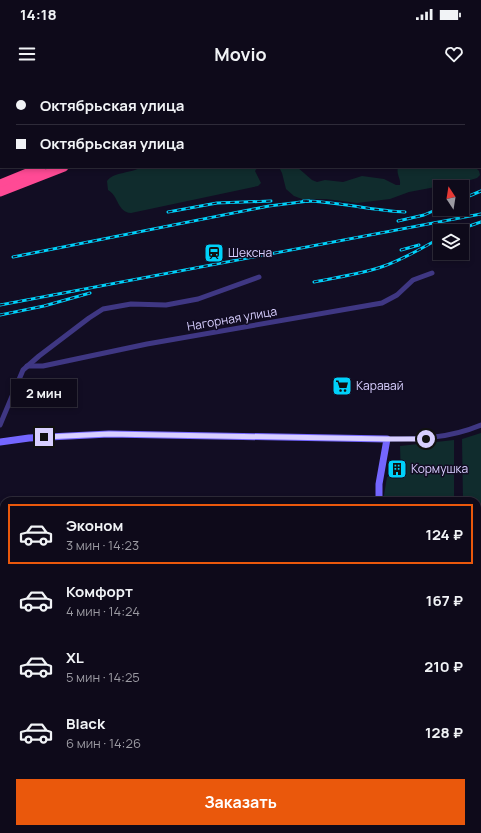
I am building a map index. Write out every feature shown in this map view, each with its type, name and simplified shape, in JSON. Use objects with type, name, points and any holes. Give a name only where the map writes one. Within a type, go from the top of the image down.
[{"type":"highway","points":[[0,184],[40,168]]},
{"type":"highway","points":[[0,192],[61,168]]},
{"type":"street","name":"Нагорная улица","points":[[27,366],[43,366],[147,344],[382,303],[397,295],[413,280],[432,274]]},
{"type":"street","points":[[0,425],[21,375],[27,366],[103,309],[131,304],[166,306],[198,299],[258,277]]},
{"type":"street","points":[[0,442],[28,438],[109,434],[426,439],[442,437],[481,425]]},
{"type":"street","points":[[379,497],[379,484],[387,439]]},
{"type":"green space","points":[[257,168],[255,171],[261,183],[258,186],[131,213],[126,212],[120,207],[112,193],[108,190],[107,181],[119,174],[137,169]]},
{"type":"green space","points":[[280,168],[298,168],[312,180],[317,182],[325,180],[343,182],[362,176],[384,179],[396,185],[400,185],[398,168],[476,168],[480,175],[477,178],[469,180],[433,180],[433,187],[409,192],[390,199],[357,203],[326,199],[302,199],[294,196],[286,189]]},
{"type":"green space","points":[[481,433],[481,497],[463,497],[462,439]]},
{"type":"green space","points":[[454,440],[454,497],[384,497],[387,477],[401,475],[400,446]]},
{"type":"railway","points":[[469,196],[481,191]]},
{"type":"railway","points":[[168,212],[217,203],[271,201]]},
{"type":"railway","points":[[303,201],[316,201],[405,212]]},
{"type":"railway","points":[[13,257],[269,206],[309,201]]},
{"type":"railway","points":[[398,221],[424,215],[433,211]]},
{"type":"railway","points":[[0,305],[481,214]]},
{"type":"railway","points":[[469,226],[481,222]]},
{"type":"railway","points":[[314,282],[376,269],[406,257],[433,242]]},
{"type":"railway","points":[[401,250],[419,245]]},
{"type":"railway","points":[[0,315],[44,306],[90,293]]},
{"type":"place","name":"Шексна","points":[[214,253]]},
{"type":"place","name":"Каравай","points":[[342,386]]},
{"type":"place","name":"Кормушка","points":[[397,469]]},
{"type":"route","points":[[44,437],[109,434],[426,439]]}]
